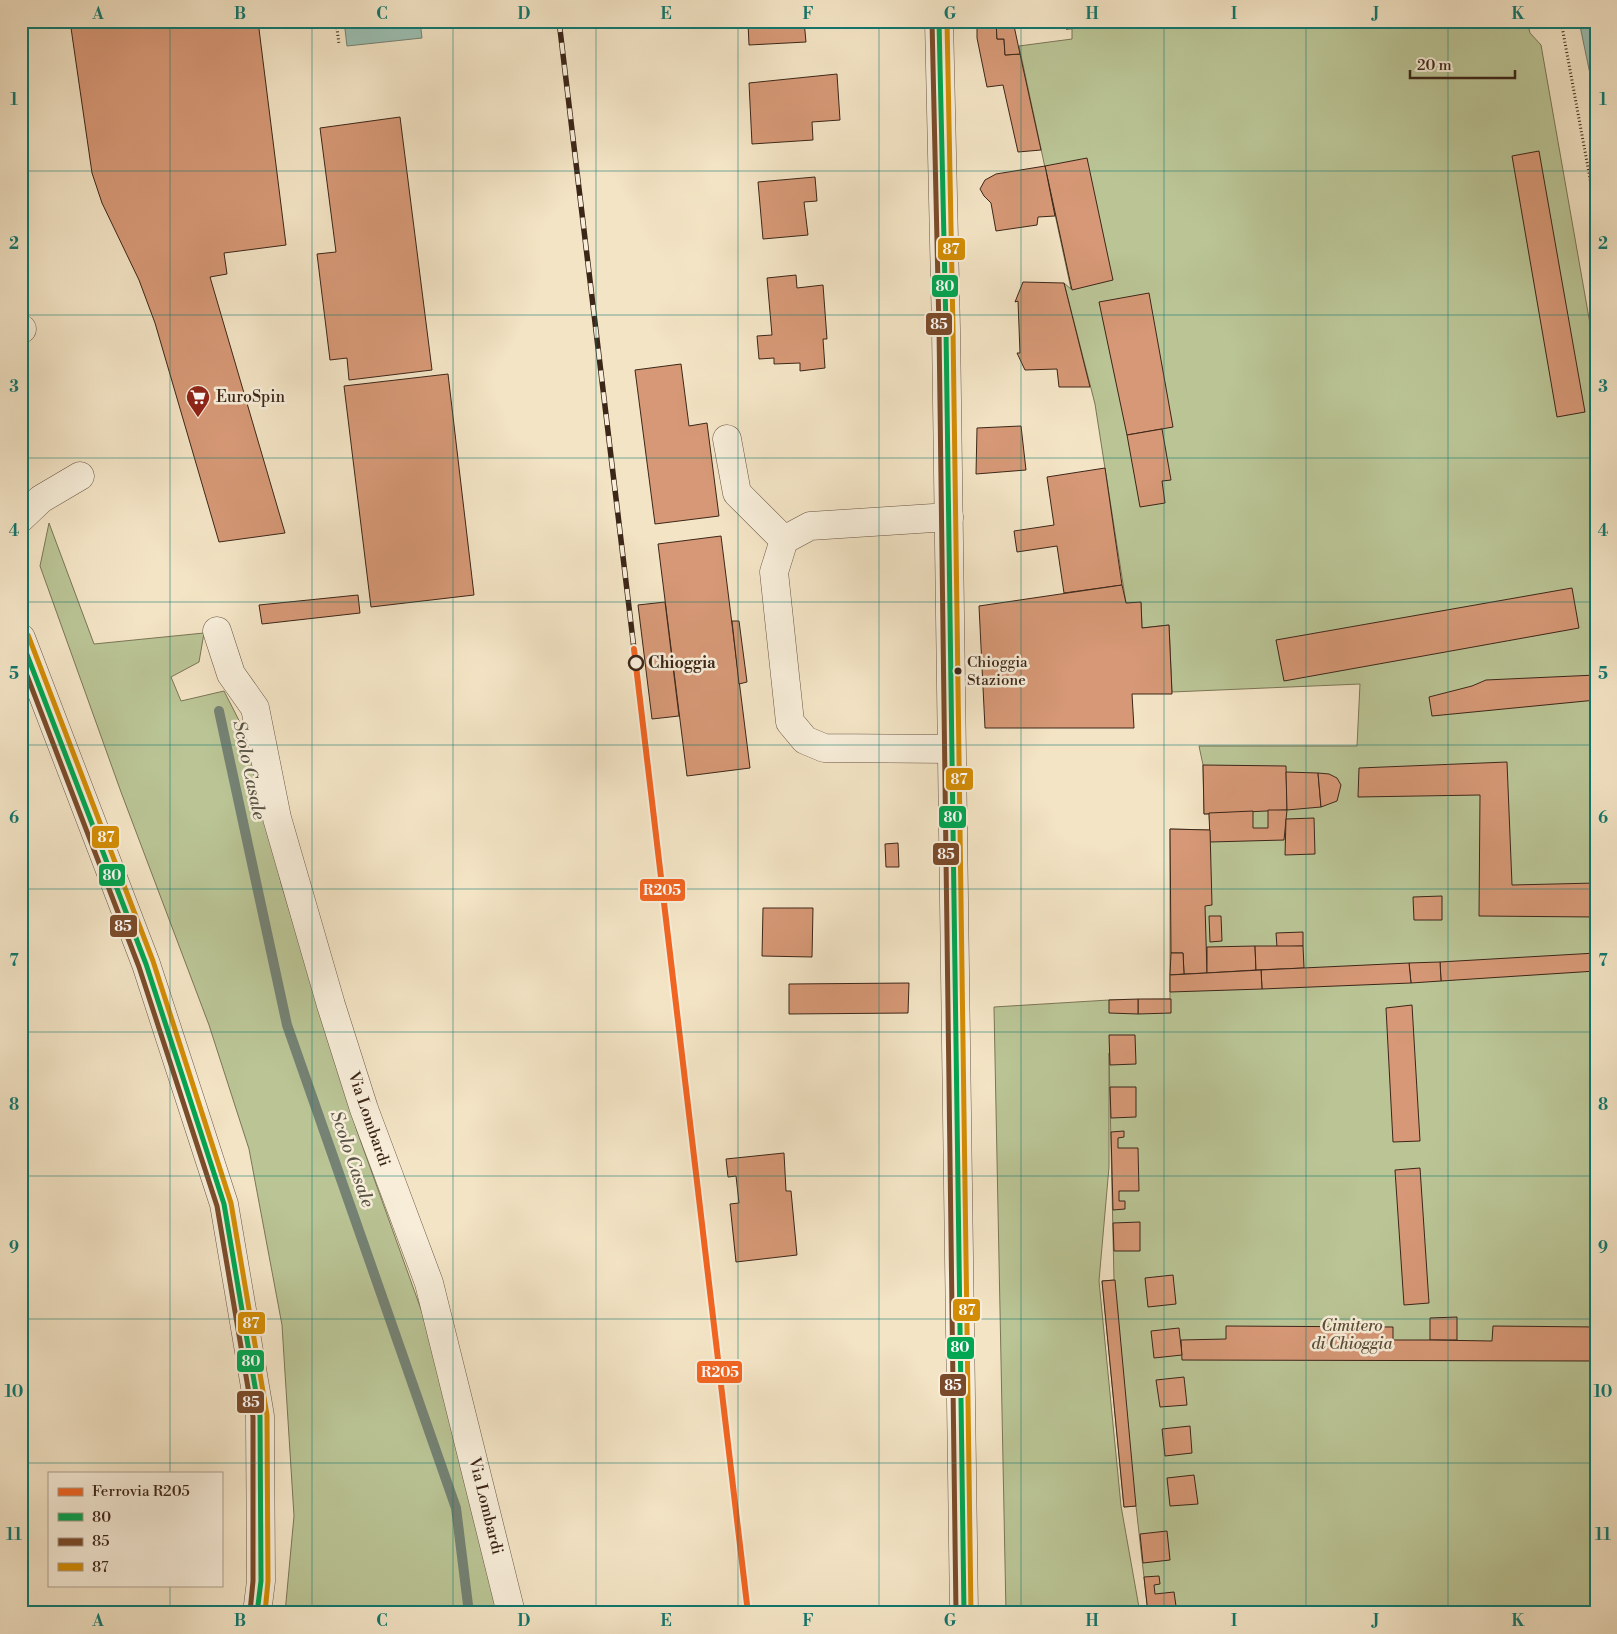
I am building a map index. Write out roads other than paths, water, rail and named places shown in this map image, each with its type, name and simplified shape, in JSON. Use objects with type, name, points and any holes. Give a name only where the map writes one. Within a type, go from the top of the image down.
[{"type":"street","points":[[939,21],[949,516],[964,1613]]},
{"type":"street","points":[[727,439],[737,493],[784,540]]},
{"type":"street","points":[[21,518],[41,499],[80,476]]},
{"type":"street","points":[[949,516],[810,526],[784,540],[774,572],[790,722],[805,740],[824,748],[951,749]]},
{"type":"street","name":"Via Lombardi","points":[[216,631],[231,674],[255,708],[277,818],[331,1005],[368,1119],[429,1283],[511,1613]]},
{"type":"street","points":[[21,638],[146,964],[224,1204],[260,1416],[261,1581],[257,1613]]},
{"type":"water","points":[[344,21],[420,21],[422,38],[347,46]]},
{"type":"water","points":[[1579,21],[1596,21],[1596,103]]},
{"type":"waterway","name":"Scolo Casale","points":[[219,711],[287,1025],[456,1508],[469,1613]]},
{"type":"railway","points":[[559,21],[634,649]]},
{"type":"rail line","name":"R205","points":[[634,649],[748,1613]]},
{"type":"place","name":"EuroSpin","points":[[198,418]]},
{"type":"place","name":"Chioggia","points":[[636,663]]},
{"type":"place","name":"Chioggia Stazione","points":[[958,671]]},
{"type":"park label","name":"Cimitero di Chioggia","points":[[1352,1335]]}]
